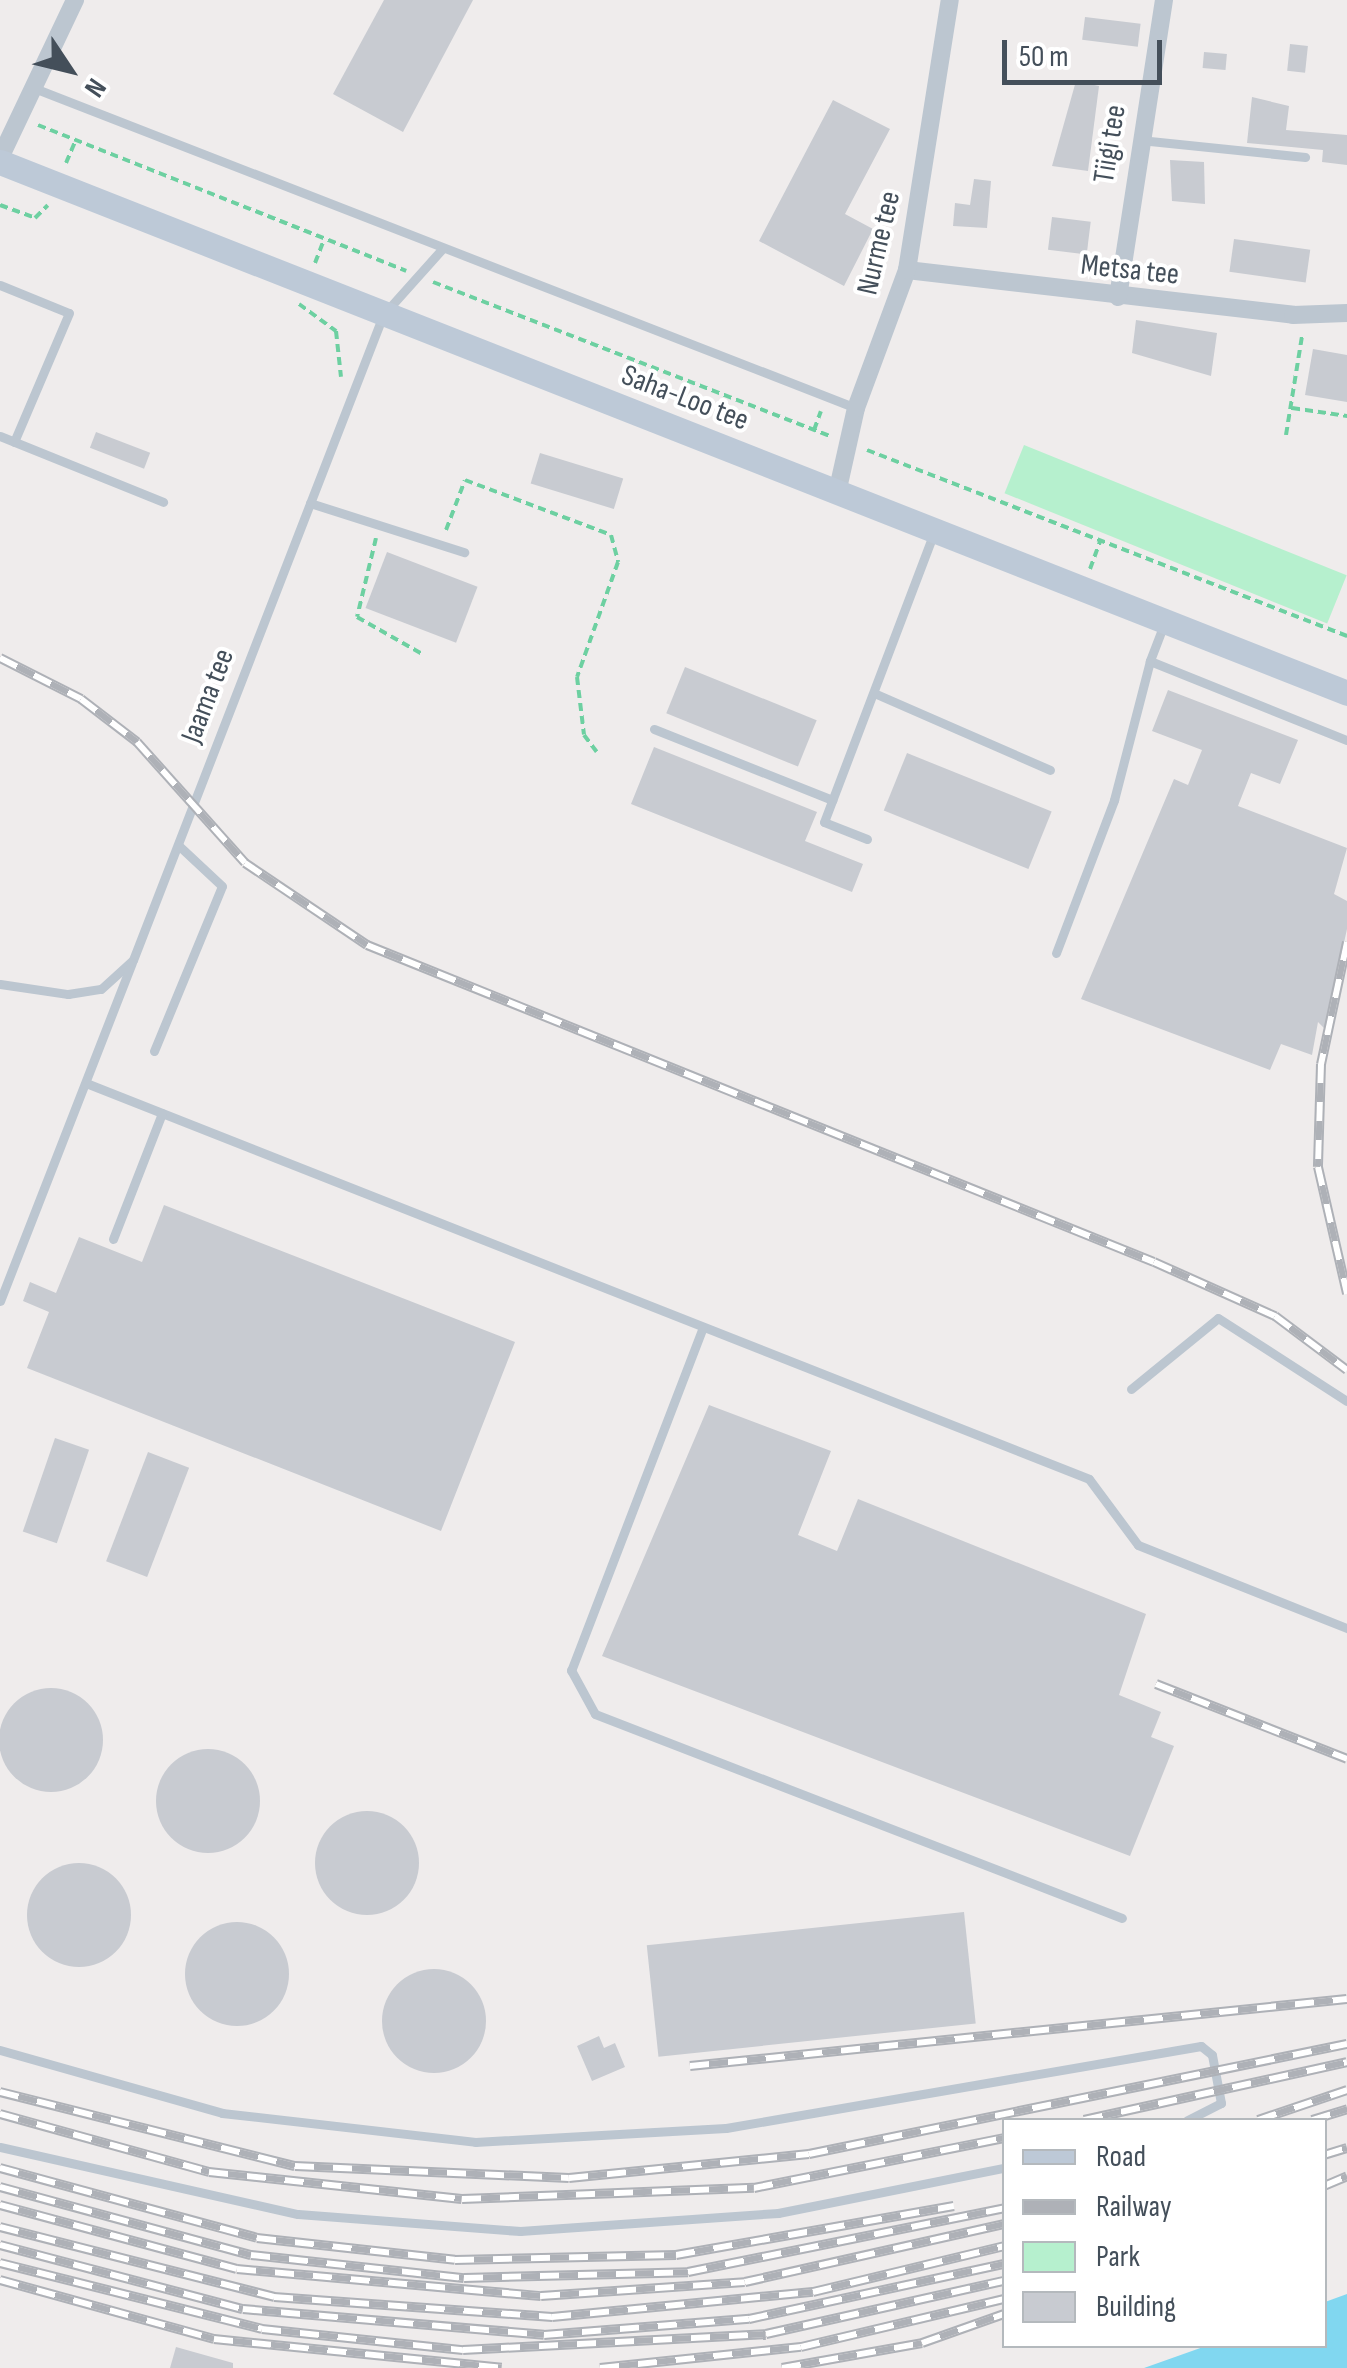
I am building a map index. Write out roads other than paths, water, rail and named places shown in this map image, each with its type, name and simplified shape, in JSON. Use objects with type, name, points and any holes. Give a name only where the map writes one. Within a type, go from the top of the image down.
[{"type":"main road","name":"Saha-Loo tee","points":[[0,160],[383,315],[1347,693]]},
{"type":"street","points":[[0,160],[76,0]]},
{"type":"street","name":"Nurme tee","points":[[837,494],[856,408],[907,270],[950,0]]},
{"type":"street","name":"Tiigi tee","points":[[1118,296],[1137,140],[1164,0]]},
{"type":"street","name":"Metsa tee","points":[[907,270],[1118,296],[1340,313]]},
{"type":"lane","points":[[33,88],[856,408]]},
{"type":"lane","points":[[1137,140],[1305,158]]},
{"type":"lane","name":"Jaama tee","points":[[0,1300],[383,315],[442,249]]},
{"type":"lane","points":[[0,285],[69,313],[14,442]]},
{"type":"lane","points":[[0,436],[163,502]]},
{"type":"lane","points":[[310,504],[464,552]]},
{"type":"lane","points":[[867,839],[824,822],[934,532]]},
{"type":"lane","points":[[1056,954],[1114,800],[1150,662],[1165,621]]},
{"type":"lane","points":[[1150,662],[1347,740]]},
{"type":"lane","points":[[874,693],[1050,770]]},
{"type":"lane","points":[[654,729],[832,800]]},
{"type":"lane","points":[[154,1051],[222,886],[178,844]]},
{"type":"lane","points":[[0,984],[85,992],[133,960]]},
{"type":"lane","points":[[86,1083],[1089,1479],[1138,1545],[1347,1628]]},
{"type":"lane","points":[[113,1239],[162,1113]]},
{"type":"lane","points":[[1131,1388],[1218,1318],[1347,1401]]},
{"type":"lane","points":[[703,1327],[571,1670],[595,1714],[1122,1918]]},
{"type":"lane","points":[[0,2050],[222,2114],[475,2142],[726,2128],[1201,2046],[1212,2055],[1221,2102],[1190,2118]]},
{"type":"lane","points":[[0,2146],[298,2214],[520,2232],[778,2213],[1002,2168]]},
{"type":"water","points":[[1347,2294],[1347,2368],[1144,2368],[1200,2348],[1327,2348],[1327,2301]]},
{"type":"railway","points":[[0,658],[81,699],[137,742],[245,863],[367,945],[1154,1262],[1275,1316],[1347,1370]]},
{"type":"railway","points":[[1347,942],[1321,1064],[1318,1167],[1347,1294]]},
{"type":"railway","points":[[1156,1684],[1347,1759]]},
{"type":"railway","points":[[690,2066],[1347,1999]]},
{"type":"railway","points":[[0,2092],[295,2166],[569,2178],[809,2154],[1347,2044]]},
{"type":"railway","points":[[1093,2118],[1347,2062]]},
{"type":"railway","points":[[1264,2118],[1347,2090]]},
{"type":"railway","points":[[1318,2118],[1347,2109]]},
{"type":"railway","points":[[0,2114],[209,2172],[462,2199],[754,2188],[1002,2138]]},
{"type":"railway","points":[[1327,2154],[1347,2148]]},
{"type":"railway","points":[[0,2168],[257,2238],[455,2260],[676,2255],[954,2206]]},
{"type":"railway","points":[[1327,2185],[1347,2176]]},
{"type":"railway","points":[[0,2187],[251,2255],[464,2278],[688,2272],[1002,2208]]},
{"type":"railway","points":[[0,2205],[237,2269],[541,2296],[745,2282],[1002,2224]]},
{"type":"railway","points":[[0,2227],[274,2297],[552,2317],[813,2292],[1002,2246]]},
{"type":"railway","points":[[0,2245],[243,2309],[544,2335],[749,2319],[1002,2264]]},
{"type":"railway","points":[[0,2263],[262,2329],[463,2350],[766,2334],[1002,2281]]},
{"type":"railway","points":[[0,2280],[214,2339],[502,2368]]},
{"type":"railway","points":[[600,2368],[801,2347],[1002,2299]]},
{"type":"railway","points":[[782,2368],[922,2343],[1002,2315]]}]
